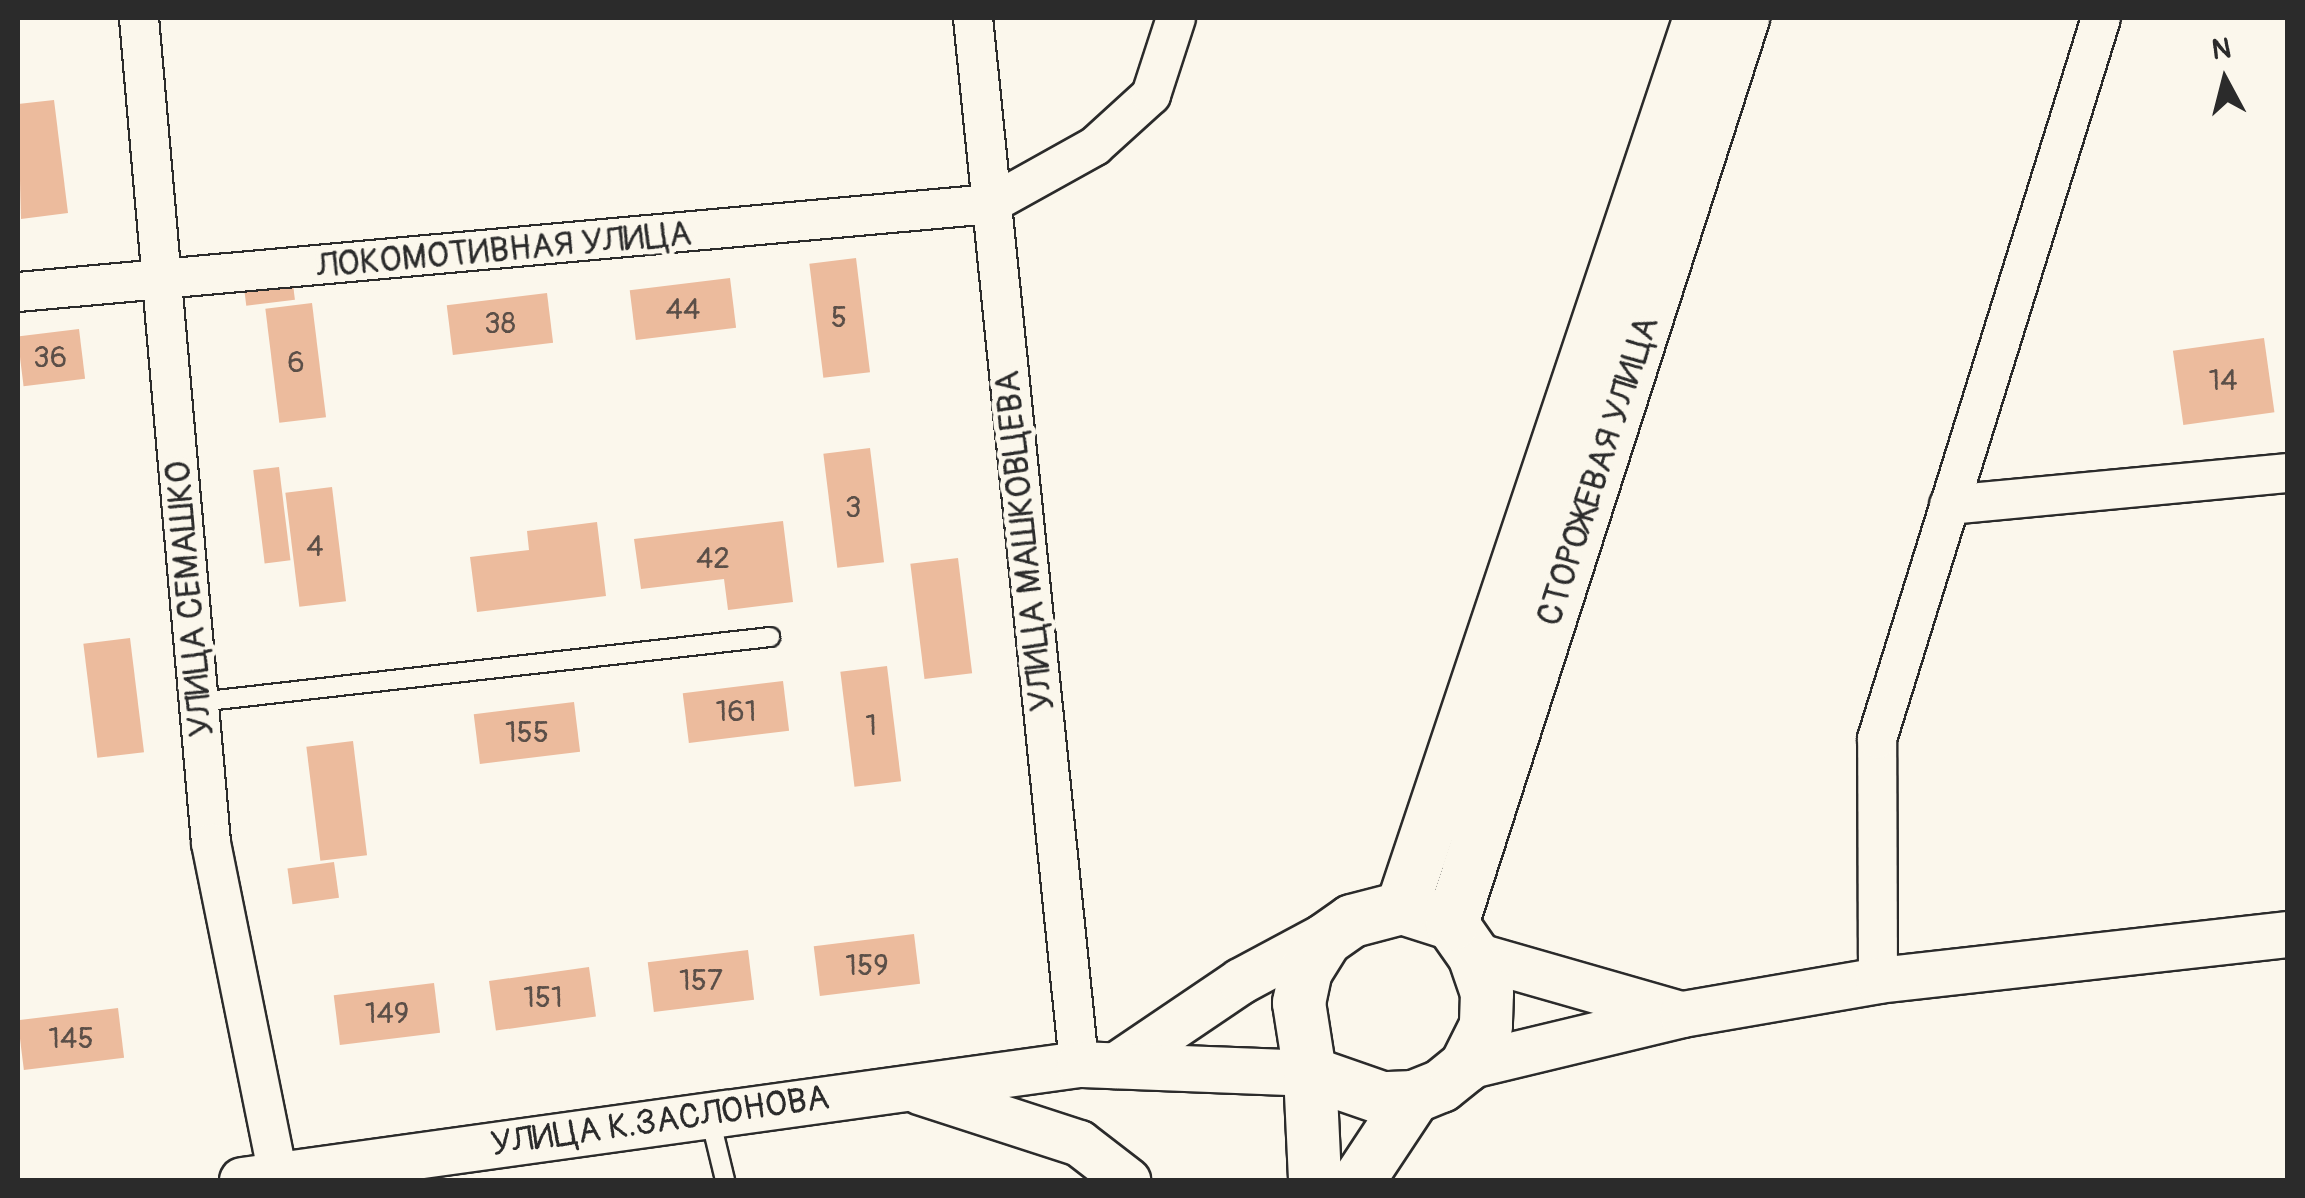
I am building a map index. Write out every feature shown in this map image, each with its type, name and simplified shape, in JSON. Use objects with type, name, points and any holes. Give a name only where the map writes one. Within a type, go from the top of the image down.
[{"type":"main road","name":"СТОРОЖЕВАЯ УЛИЦА","points":[[1402,908],[1700,18]]},
{"type":"main road","name":"СТОРОЖЕВАЯ УЛИЦА","points":[[1463,939],[1743,18]]},
{"type":"main road","points":[[1310,1073],[1382,1098],[1414,1097],[1440,1086],[1466,1066],[1486,1026],[1488,993],[1463,939],[1402,908],[1352,921],[1325,940],[1306,972],[1299,1004],[1310,1073],[1315,1180]]},
{"type":"main road","points":[[1359,1180],[1414,1097]]},
{"type":"street","name":"УЛИЦА СЕМАШКО","points":[[139,18],[212,843],[260,1178]]},
{"type":"street","name":"УЛИЦА МАШКОВЦЕВА","points":[[972,18],[990,204],[1097,1065]]},
{"type":"street","points":[[990,204],[1096,146],[1150,94],[1176,18]]},
{"type":"street","points":[[1878,980],[1877,739],[2101,18]]},
{"type":"street","name":"ЛОКОМОТИВНАЯ УЛИЦА","points":[[18,292],[163,282],[990,204]]},
{"type":"street","points":[[1949,505],[2288,472]]},
{"type":"street","points":[[1097,1065],[1352,921]]},
{"type":"street","points":[[1466,1066],[1682,1014],[1878,980],[2288,934]]},
{"type":"street","points":[[1463,939],[1682,1014]]},
{"type":"street","name":"УЛИЦА К.ЗАСЛОНОВА","points":[[260,1178],[903,1086],[1097,1065],[1310,1073]]},
{"type":"street","points":[[903,1086],[1079,1143],[1127,1180]]},
{"type":"lane","points":[[200,702],[770,637]]},
{"type":"lane","points":[[709,1114],[725,1180]]},
{"type":"building","points":[[54,100],[68,213],[21,219],[18,104]]},
{"type":"building","points":[[856,258],[870,372],[823,378],[809,264]]},
{"type":"building","points":[[292,276],[295,300],[246,306],[243,282]]},
{"type":"building","points":[[730,278],[736,328],[636,340],[630,290]]},
{"type":"building","points":[[547,293],[553,343],[453,355],[447,305]]},
{"type":"building","points":[[312,303],[326,417],[279,423],[265,309]]},
{"type":"building","points":[[79,329],[85,379],[24,386],[18,336]]},
{"type":"building","points":[[2264,338],[2274,412],[2183,425],[2173,351]]},
{"type":"building","points":[[870,448],[884,562],[837,568],[823,454]]},
{"type":"building","points":[[279,467],[290,560],[265,563],[253,470]]},
{"type":"building","points":[[332,487],[346,601],[299,607],[285,493]]},
{"type":"building","points":[[783,521],[793,602],[728,610],[724,579],[641,589],[634,539]]},
{"type":"building","points":[[597,522],[606,596],[477,612],[470,557],[529,550],[527,531]]},
{"type":"building","points":[[958,558],[972,673],[924,679],[910,564]]},
{"type":"building","points":[[130,638],[144,752],[97,758],[83,644]]},
{"type":"building","points":[[887,666],[901,781],[854,787],[840,672]]},
{"type":"building","points":[[783,681],[789,731],[689,743],[683,693]]},
{"type":"building","points":[[574,702],[580,752],[480,764],[474,714]]},
{"type":"building","points":[[353,741],[367,855],[320,861],[306,747]]},
{"type":"building","points":[[334,862],[339,898],[292,904],[287,869]]},
{"type":"building","points":[[914,934],[920,984],[820,996],[814,946]]},
{"type":"building","points":[[748,950],[754,1000],[654,1012],[648,962]]},
{"type":"building","points":[[589,967],[596,1017],[496,1031],[489,981]]},
{"type":"building","points":[[434,983],[440,1033],[340,1045],[334,995]]},
{"type":"building","points":[[118,1008],[124,1058],[24,1070],[18,1020]]}]
